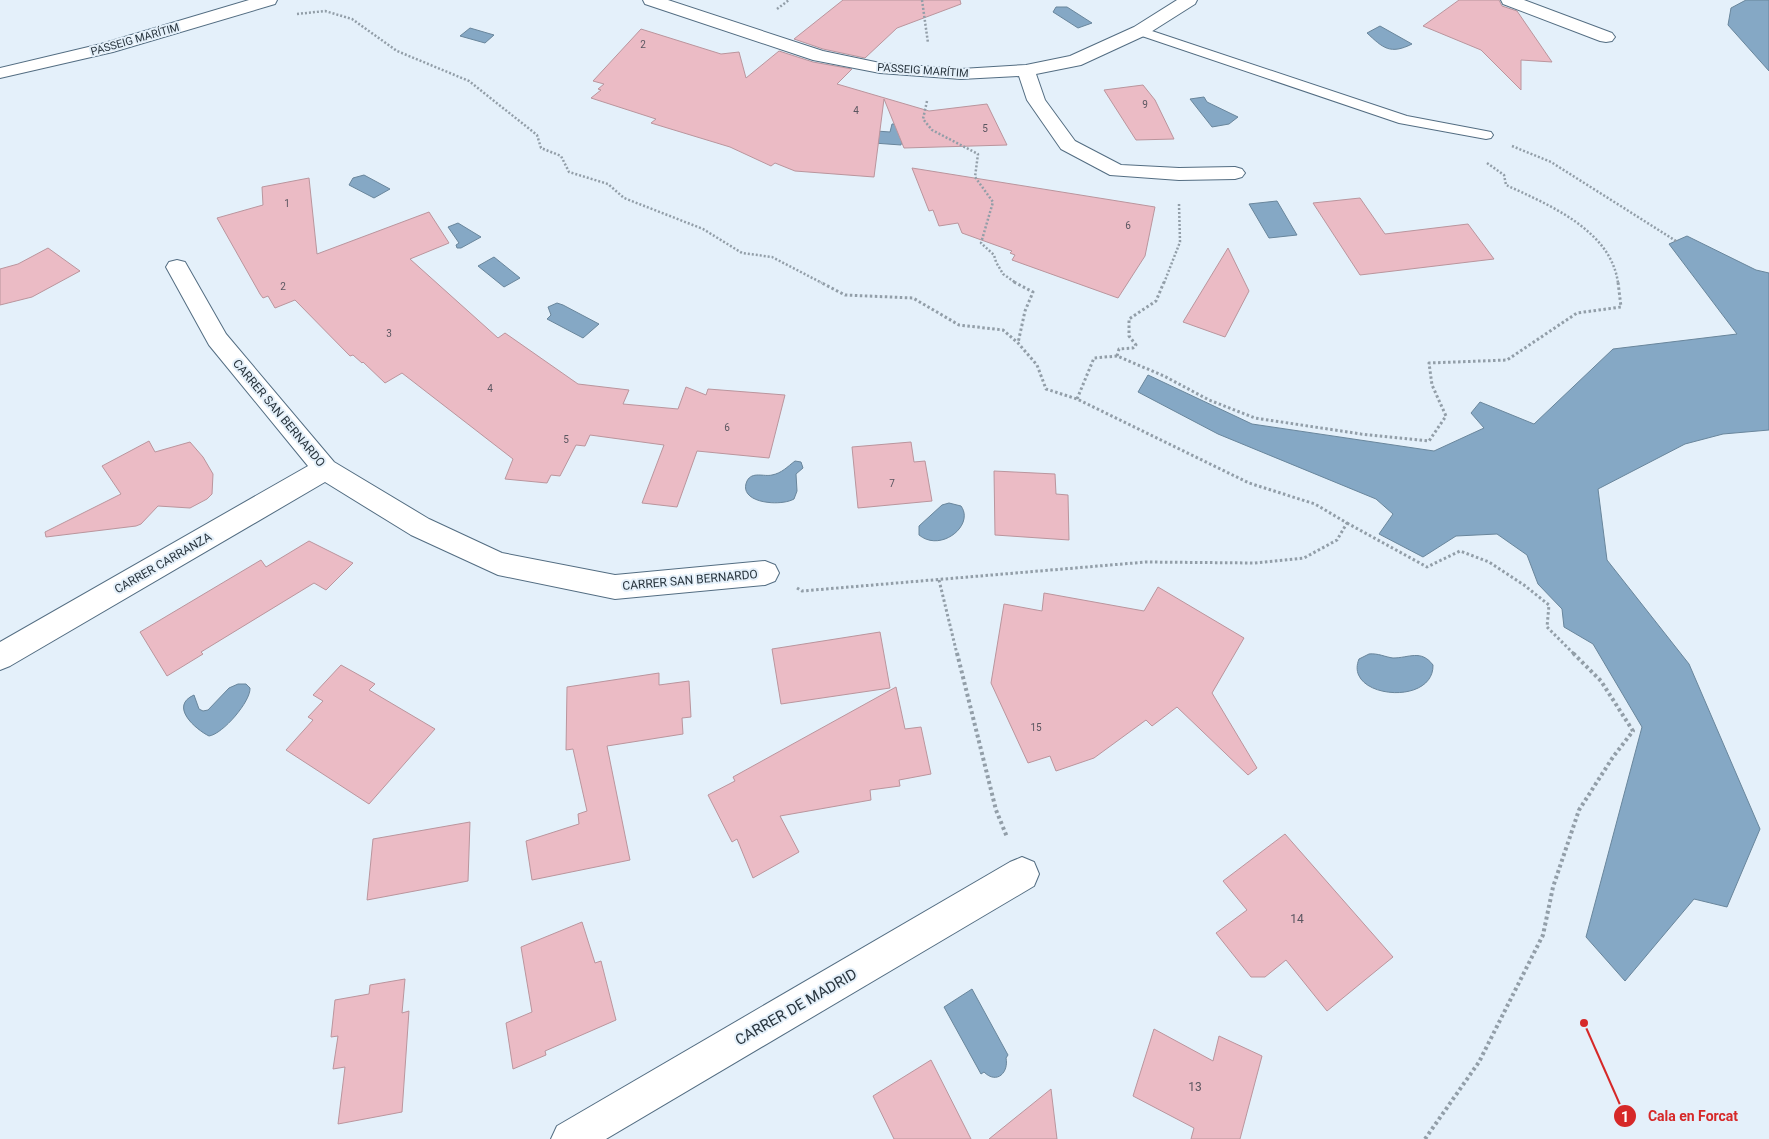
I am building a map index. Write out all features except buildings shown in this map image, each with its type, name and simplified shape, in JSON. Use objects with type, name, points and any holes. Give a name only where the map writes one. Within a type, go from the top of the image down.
[{"type":"street","name":"PASSEIG MARÍTIM","points":[[0,73],[43,65],[169,30],[220,5],[269,0]]},
{"type":"street","name":"PASSEIG MARÍTIM","points":[[651,0],[819,56],[880,68],[961,74],[1026,70],[1075,61],[1140,31],[1189,0]]},
{"type":"street","points":[[1509,0],[1606,37]]},
{"type":"street","points":[[1026,70],[1036,100],[1068,145],[1117,171],[1179,174],[1235,173]]},
{"type":"street","name":"CARRER SAN BERNARDO","points":[[177,266],[217,339],[325,469],[420,527],[498,564],[615,587],[764,573]]},
{"type":"street","name":"CARRER CARRANZA","points":[[0,657],[325,469]]},
{"type":"street","name":"CARRER DE MADRID","points":[[570,1139],[1022,874]]},
{"type":"lane","points":[[1140,31],[1404,120],[1486,135]]},
{"type":"path","points":[[922,0],[933,72],[923,119],[932,130],[978,154],[974,177],[993,202],[981,243],[994,254],[995,265],[1007,278],[1033,292],[1025,311],[1018,343]]},
{"type":"path","points":[[292,15],[326,11],[352,19],[397,51],[469,81],[536,135],[541,148],[561,156],[569,172],[608,184],[624,198],[702,229],[742,252],[772,257],[845,294],[913,298],[959,325],[1003,330],[1018,343],[1037,365],[1046,389],[1077,399],[1249,483],[1315,504],[1427,567],[1460,551],[1489,562],[1524,585],[1549,605],[1547,627],[1602,681],[1633,731],[1613,757],[1579,810],[1552,887],[1543,935],[1479,1062],[1425,1139]]},
{"type":"path","points":[[1077,399],[1094,358],[1117,356],[1164,376],[1209,400],[1255,418],[1361,434],[1429,441],[1446,416],[1432,385],[1430,363],[1507,360],[1577,313],[1621,307],[1616,269],[1590,231],[1543,202],[1506,185],[1504,175],[1484,161],[1452,128]]},
{"type":"path","points":[[1486,135],[1551,162],[1676,241]]},
{"type":"path","points":[[1117,356],[1119,349],[1133,348],[1136,345],[1129,336],[1129,320],[1156,301],[1180,242],[1179,174]]},
{"type":"path","points":[[764,573],[802,591],[1146,562],[1254,563],[1304,558],[1338,540],[1347,523]]},
{"type":"path","points":[[939,580],[996,810],[1022,874]]},
{"type":"water","points":[[1746,0],[1769,0],[1769,71],[1728,25],[1731,8]]},
{"type":"water","points":[[1056,7],[1067,7],[1092,23],[1078,28],[1053,12]]},
{"type":"water","points":[[1380,26],[1412,44],[1398,49],[1382,46],[1367,33]]},
{"type":"water","points":[[470,28],[494,35],[485,43],[460,36]]},
{"type":"water","points":[[1204,97],[1207,102],[1238,117],[1229,124],[1212,127],[1190,99]]},
{"type":"water","points":[[892,124],[905,124],[901,145],[860,142],[863,130],[890,132]]},
{"type":"water","points":[[364,175],[390,189],[374,198],[349,185],[353,178]]},
{"type":"water","points":[[1277,201],[1297,235],[1269,238],[1249,204]]},
{"type":"water","points":[[458,223],[481,237],[461,248],[457,248],[456,245],[459,243],[448,227]]},
{"type":"water","points":[[1687,236],[1756,270],[1769,273],[1769,430],[1723,434],[1685,444],[1598,489],[1607,560],[1689,664],[1760,829],[1727,907],[1694,899],[1625,981],[1586,937],[1642,727],[1593,644],[1564,627],[1562,609],[1538,584],[1527,555],[1497,534],[1456,536],[1423,557],[1379,534],[1393,514],[1376,499],[1218,434],[1138,392],[1148,375],[1252,424],[1434,451],[1484,428],[1471,413],[1480,402],[1534,424],[1613,349],[1737,334],[1669,244]]},
{"type":"water","points":[[494,257],[520,278],[504,287],[478,266]]},
{"type":"water","points":[[557,303],[599,324],[583,338],[547,319],[551,315],[548,307]]},
{"type":"water","points":[[795,461],[801,462],[803,468],[796,474],[797,491],[794,499],[770,503],[748,494],[746,488],[749,478],[755,475],[776,474]]},
{"type":"water","points":[[949,503],[961,506],[964,513],[960,528],[946,539],[937,541],[928,540],[919,535],[919,526],[942,505]]},
{"type":"water","points":[[1369,654],[1393,658],[1419,656],[1424,657],[1433,665],[1429,678],[1420,687],[1406,692],[1390,692],[1376,689],[1364,682],[1358,672],[1359,659]]},
{"type":"water","points":[[238,684],[246,684],[250,688],[246,701],[235,716],[215,734],[209,736],[203,733],[187,717],[184,705],[194,695],[199,709],[203,711],[208,710],[229,688]]},
{"type":"water","points":[[972,989],[1008,1055],[1004,1072],[997,1077],[989,1076],[984,1072],[981,1074],[944,1007]]},
{"type":"place","name":"Cala en Forcat","points":[[1584,1023]]}]
